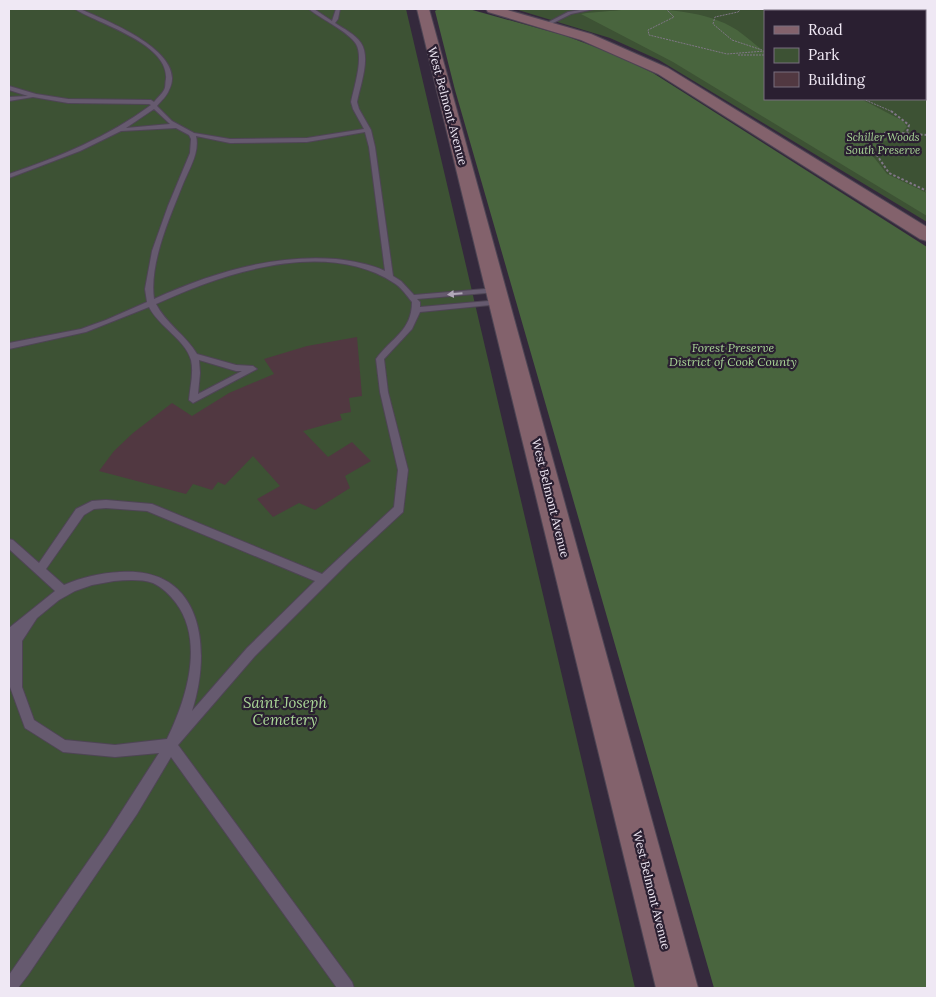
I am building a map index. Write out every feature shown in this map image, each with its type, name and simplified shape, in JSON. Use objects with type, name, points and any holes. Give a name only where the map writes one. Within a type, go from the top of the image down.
[{"type":"main road","name":"West Belmont Avenue","points":[[423,9],[677,988]]},
{"type":"main road","points":[[492,9],[608,45],[663,71],[927,235]]},
{"type":"lane","points":[[9,176],[75,152],[116,131],[164,96],[170,85],[169,72],[166,65],[144,44],[121,30],[76,9]]},
{"type":"lane","points":[[311,9],[356,39],[361,49],[361,68],[354,102],[368,130],[389,277]]},
{"type":"lane","points":[[333,23],[338,9]]},
{"type":"lane","points":[[545,24],[570,13],[592,9]]},
{"type":"lane","points":[[9,88],[35,96],[68,101],[145,101],[154,104],[164,116],[192,134],[230,141],[267,142],[326,138],[368,130]]},
{"type":"lane","points":[[9,99],[35,96]]},
{"type":"lane","points":[[116,131],[144,127],[179,127]]},
{"type":"lane","points":[[192,134],[194,139],[193,153],[159,240],[150,281],[149,297],[157,314],[193,356],[195,366],[193,400],[253,368],[236,368],[193,356]]},
{"type":"lane","points":[[9,346],[94,328],[210,279],[284,263],[306,261],[349,262],[362,265],[389,277],[413,297],[417,310],[412,326],[403,336],[389,346],[380,359],[384,392],[403,470],[400,509],[251,652],[170,745],[115,751],[63,746],[29,724],[16,687],[16,640],[33,614]]},
{"type":"lane","points":[[413,297],[498,296]]},
{"type":"lane","points":[[417,310],[498,296]]},
{"type":"lane","points":[[39,571],[80,512],[92,506],[106,504],[148,507],[324,580]]},
{"type":"lane","points":[[9,543],[63,592]]},
{"type":"lane","points":[[9,635],[63,592],[96,580],[147,577],[165,584],[180,598],[189,615],[195,633],[196,656],[184,714],[170,745],[135,805],[9,988]]},
{"type":"lane","points":[[170,745],[346,988]]},
{"type":"path","points":[[666,9],[674,17],[648,30],[649,35],[665,42],[727,54],[764,55]]},
{"type":"path","points":[[741,9],[738,12],[715,17],[713,24],[732,40],[764,51]]},
{"type":"path","points":[[727,54],[764,51]]},
{"type":"path","points":[[865,100],[896,114],[906,121],[909,128],[907,132]]},
{"type":"path","points":[[927,135],[907,132],[875,134],[866,139],[889,173],[927,191]]},
{"type":"green space","name":"Saint Joseph Cemetery","points":[[9,9],[406,9],[635,988],[9,988]]},
{"type":"green space","name":"Forest Preserve District of Cook County","points":[[438,9],[469,9],[566,36],[611,53],[653,73],[927,247],[927,988],[714,988],[455,90],[435,11]]},
{"type":"green space","name":"Schiller Woods South Preserve","points":[[515,9],[927,9],[927,222],[659,60],[610,38]]},
{"type":"green space","name":"Schiller Woods South Preserve","points":[[627,9],[655,9],[684,12],[712,18],[737,30],[764,51],[764,100],[863,100],[903,121],[907,127],[898,137],[879,143],[872,155],[887,174],[927,193],[927,216],[673,62],[581,14]]},
{"type":"building","points":[[357,337],[362,396],[349,398],[351,412],[340,414],[342,420],[303,431],[328,457],[352,442],[371,461],[345,476],[350,488],[315,510],[299,503],[273,517],[257,499],[280,486],[253,456],[225,485],[218,482],[212,490],[193,484],[186,494],[99,471],[114,451],[133,433],[172,403],[192,416],[229,393],[274,374],[264,359],[307,346]]}]
